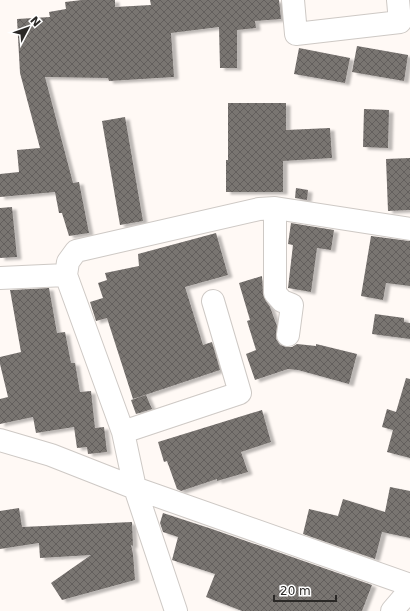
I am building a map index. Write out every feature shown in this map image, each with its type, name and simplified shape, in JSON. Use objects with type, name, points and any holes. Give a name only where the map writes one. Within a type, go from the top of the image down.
[{"type":"street","points":[[293,0],[296,34],[400,22],[398,0]]},
{"type":"street","points":[[275,208],[275,293],[282,301],[292,305],[288,336]]},
{"type":"street","points":[[176,611],[135,488],[123,432],[66,275],[68,262],[76,251],[259,209],[275,208],[410,229]]},
{"type":"street","points":[[0,278],[66,275]]},
{"type":"street","points":[[123,432],[240,393],[213,301]]},
{"type":"street","points":[[0,440],[51,455],[135,488],[410,585]]},
{"type":"street","points":[[392,611],[410,590]]},
{"type":"building","points":[[82,0],[115,0],[115,7],[151,5],[150,0],[279,0],[281,19],[255,21],[256,28],[237,30],[237,68],[220,68],[219,27],[171,33],[174,77],[109,81],[108,78],[45,77],[73,183],[79,182],[89,233],[69,236],[62,213],[59,213],[55,192],[0,197],[0,174],[19,172],[17,150],[40,148],[20,73],[17,19],[50,17],[49,12],[66,9],[65,2]]},
{"type":"building","points":[[357,46],[408,55],[404,81],[352,72]]},
{"type":"building","points":[[299,48],[350,58],[345,83],[294,74]]},
{"type":"building","points":[[228,103],[286,103],[286,130],[330,128],[332,158],[283,161],[283,192],[226,192],[226,160],[228,160]]},
{"type":"building","points":[[364,109],[389,110],[388,148],[363,147]]},
{"type":"building","points":[[125,117],[143,221],[120,225],[102,121]]},
{"type":"building","points":[[410,158],[410,210],[388,211],[386,159]]},
{"type":"building","points":[[296,188],[308,190],[307,200],[295,198]]},
{"type":"building","points":[[12,207],[17,257],[0,258],[0,208]]},
{"type":"building","points":[[291,223],[334,230],[331,250],[317,248],[311,292],[288,288],[293,245],[288,244]]},
{"type":"building","points":[[216,233],[228,275],[185,287],[203,345],[212,342],[220,370],[133,399],[107,318],[96,321],[90,302],[103,298],[98,283],[107,280],[105,273],[139,266],[138,254]]},
{"type":"building","points":[[371,236],[410,241],[410,286],[386,283],[383,300],[361,296]]},
{"type":"building","points":[[262,276],[263,294],[270,307],[277,326],[276,339],[280,345],[292,347],[297,344],[316,346],[316,344],[357,354],[349,384],[298,370],[288,369],[255,380],[246,354],[256,350],[247,321],[250,320],[239,283]]},
{"type":"building","points":[[49,288],[57,333],[65,332],[71,363],[75,363],[80,392],[91,391],[95,428],[104,427],[107,452],[88,454],[87,447],[77,448],[74,427],[36,433],[33,417],[0,424],[0,399],[8,397],[0,364],[0,357],[21,352],[10,290]]},
{"type":"building","points":[[375,314],[404,318],[404,322],[410,323],[410,339],[372,334]]},
{"type":"building","points":[[406,378],[410,379],[410,458],[387,452],[393,430],[382,427],[387,409],[396,412]]},
{"type":"building","points":[[146,395],[152,409],[136,414],[131,400]]},
{"type":"building","points":[[262,410],[271,442],[241,452],[248,472],[217,481],[217,479],[181,491],[177,489],[167,461],[164,462],[158,442]]},
{"type":"building","points":[[390,487],[410,491],[410,538],[382,532],[375,559],[303,534],[309,509],[338,516],[343,499],[385,512]]},
{"type":"building","points":[[19,508],[22,527],[132,522],[133,546],[131,545],[135,580],[62,600],[51,583],[91,555],[40,558],[39,543],[0,549],[0,511]]},
{"type":"building","points":[[163,513],[372,585],[362,611],[242,611],[206,597],[215,574],[172,560],[178,537],[163,532],[160,523]]}]
